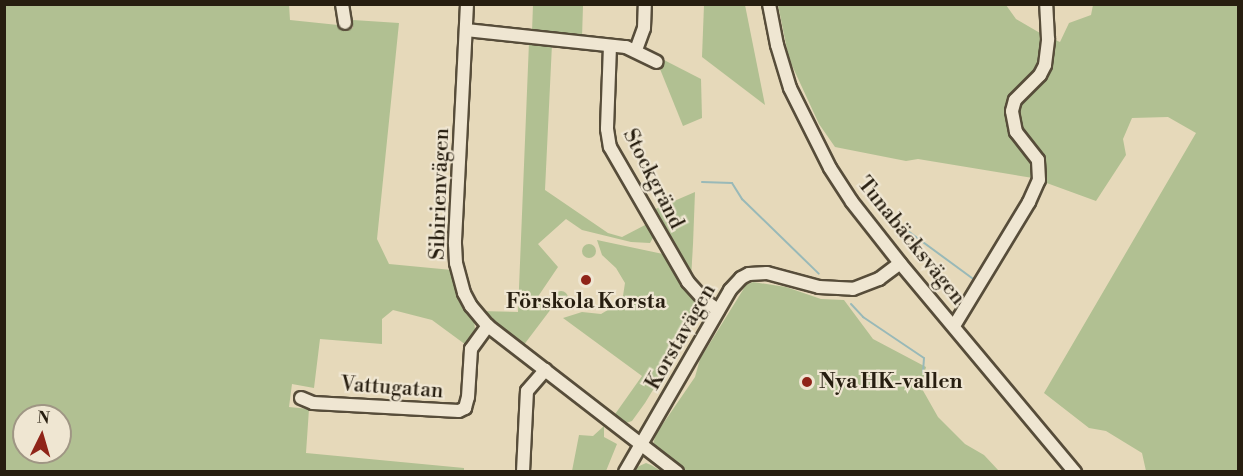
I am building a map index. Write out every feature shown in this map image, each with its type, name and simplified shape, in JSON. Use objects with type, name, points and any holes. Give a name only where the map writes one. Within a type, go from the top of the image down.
[{"type":"street","points":[[342,4],[345,23]]},
{"type":"street","name":"Sibirienvägen","points":[[467,4],[456,262],[471,306],[488,326],[677,471]]},
{"type":"street","points":[[636,50],[644,28],[645,4]]},
{"type":"street","name":"Tunabäcksvägen","points":[[770,4],[777,45],[790,88],[813,140],[852,202],[900,263],[1075,471]]},
{"type":"street","points":[[954,326],[1029,202],[1039,180],[1038,160],[1016,132],[1012,111],[1015,100],[1040,75],[1045,65],[1048,39],[1046,4]]},
{"type":"street","points":[[466,30],[636,50],[657,62]]},
{"type":"street","name":"Stockgränd","points":[[610,46],[607,129],[610,147],[688,282],[705,301],[718,310]]},
{"type":"street","name":"Korstavägen","points":[[625,471],[735,284],[749,274],[767,273],[840,290],[867,285],[900,263]]},
{"type":"street","name":"Vattugatan","points":[[301,398],[313,403],[459,411],[465,408],[468,397],[471,349],[488,326]]},
{"type":"street","points":[[523,471],[527,391],[545,370]]},
{"type":"green space","points":[[289,4],[290,20],[338,25],[340,29],[347,31],[353,28],[353,20],[399,23],[377,239],[389,264],[452,270],[464,304],[474,320],[475,329],[466,345],[432,320],[393,310],[382,319],[382,344],[320,339],[314,388],[292,384],[289,407],[309,409],[306,453],[464,468],[464,471],[5,471],[4,5]]},
{"type":"green space","points":[[533,5],[583,5],[582,37],[532,32]]},
{"type":"green space","points":[[704,5],[745,5],[765,105],[702,57]]},
{"type":"green space","points":[[778,5],[1006,5],[1016,19],[1040,33],[1040,5],[1044,35],[1060,42],[1069,23],[1091,15],[1093,5],[1238,5],[1238,471],[1146,471],[1142,453],[1106,431],[1089,428],[1044,393],[1196,133],[1168,117],[1132,118],[1123,139],[1126,155],[1096,201],[1033,178],[918,159],[906,161],[835,147],[819,124],[789,59]]},
{"type":"green space","points":[[529,42],[552,44],[545,190],[608,233],[622,237],[647,224],[654,236],[650,243],[631,242],[582,230],[566,219],[538,244],[558,267],[537,298],[551,309],[523,346],[480,311],[518,312]]},
{"type":"green space","points":[[664,60],[701,79],[702,118],[683,126],[660,69]]},
{"type":"green space","points":[[695,192],[693,244],[691,279],[651,211]]},
{"type":"green space","points":[[597,240],[663,254],[700,308],[699,314],[675,343],[662,375],[645,403],[632,421],[626,423],[613,417],[642,376],[563,318],[582,312],[601,314],[618,304],[623,296],[625,283],[616,268],[602,255]]},
{"type":"green space","points":[[586,244],[592,244],[596,251],[592,258],[586,258],[582,254],[582,248]]},
{"type":"green space","name":"Nya HK-vallen","points":[[753,282],[786,287],[821,299],[844,300],[873,339],[926,367],[921,387],[938,417],[965,444],[984,455],[999,471],[683,471],[658,454],[653,444],[656,434],[695,377],[700,359],[746,285]]},
{"type":"green space","points":[[558,291],[564,291],[568,298],[564,305],[558,305],[554,301],[554,295]]},
{"type":"green space","points":[[604,426],[604,437],[617,444],[606,471],[572,471],[579,435],[593,436]]},
{"type":"green space","points":[[646,463],[651,465],[661,471],[634,471]]},
{"type":"waterway","points":[[702,182],[732,183],[742,199],[819,274]]},
{"type":"waterway","points":[[859,185],[882,212],[972,278]]},
{"type":"waterway","points":[[851,304],[863,317],[924,358],[923,372]]},
{"type":"place","name":"Förskola Korsta","points":[[586,280]]},
{"type":"place","name":"Nya HK-vallen","points":[[807,382]]}]
